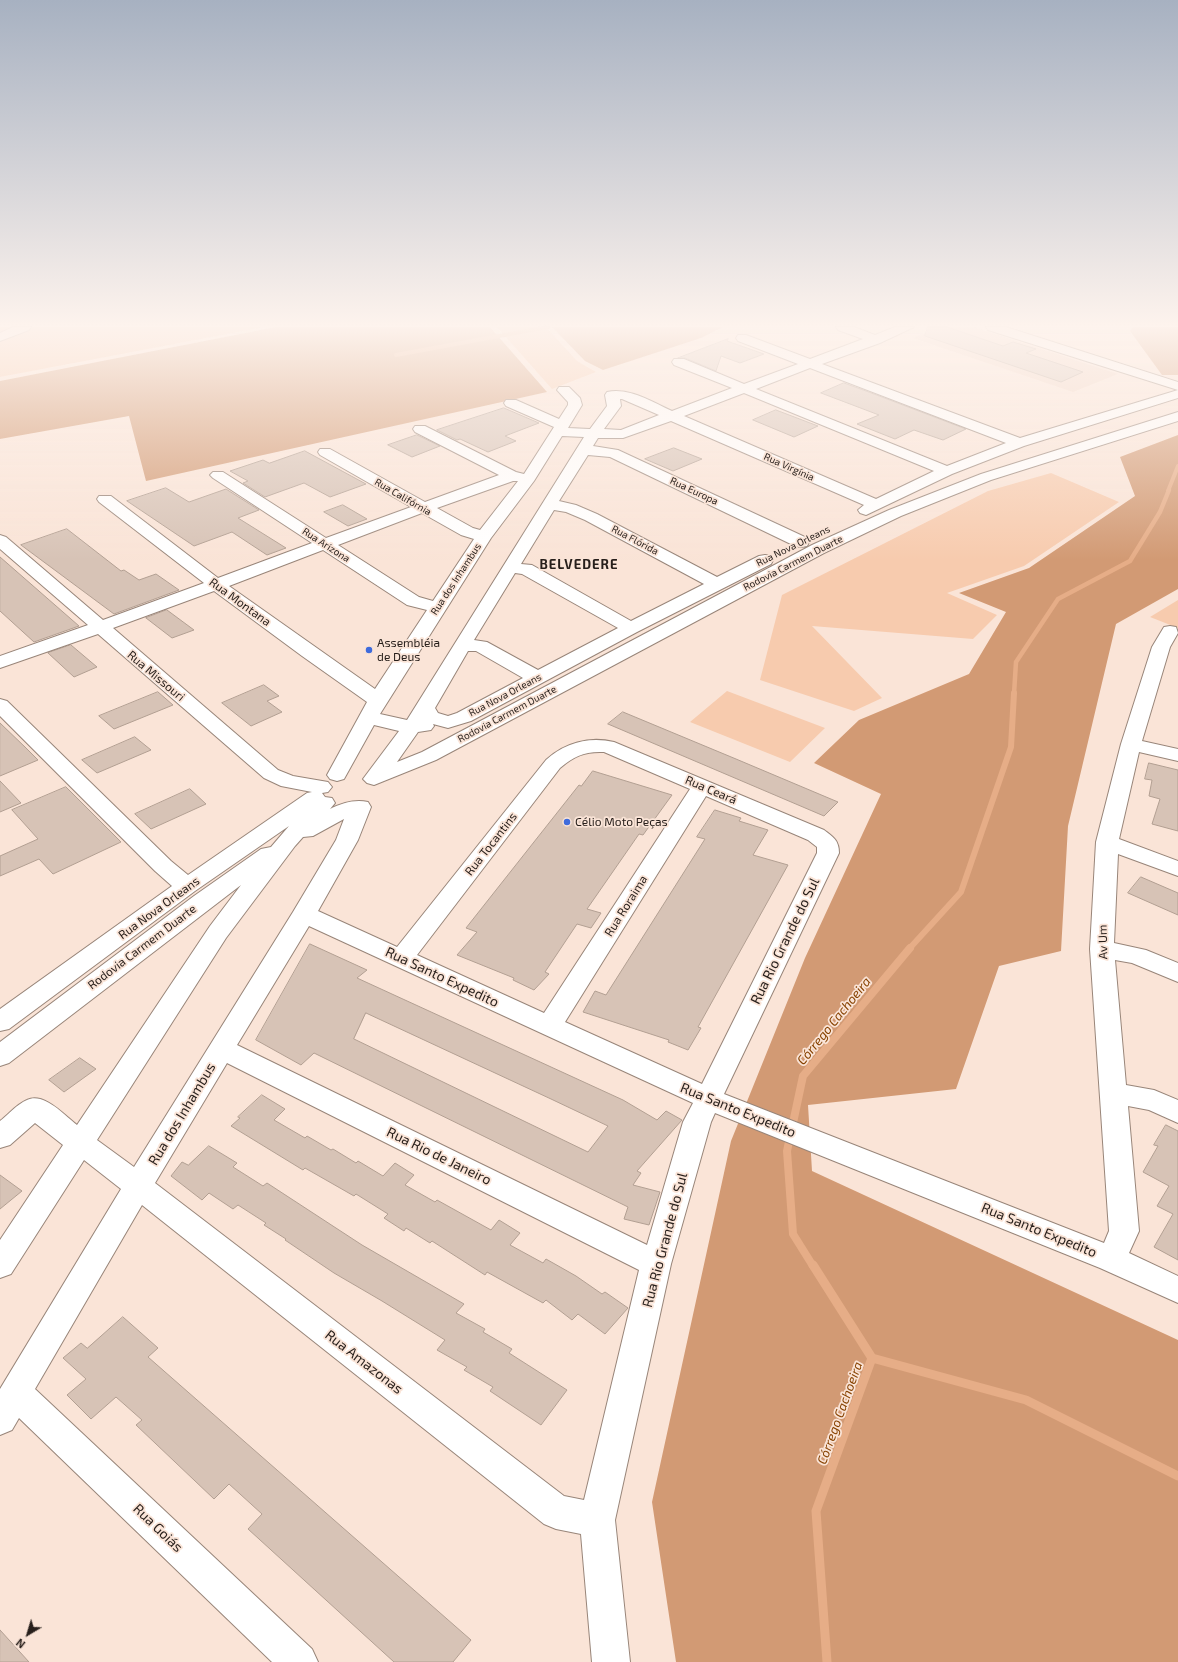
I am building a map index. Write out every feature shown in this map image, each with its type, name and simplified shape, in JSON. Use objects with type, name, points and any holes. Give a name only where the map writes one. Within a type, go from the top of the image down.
[{"type":"street","points":[[511,405],[559,428],[594,433],[623,434],[705,405]]},
{"type":"street","name":"Rua dos Inhambus","points":[[325,790],[378,700],[484,536],[520,477],[559,428],[575,405]]},
{"type":"street","name":"Rua dos Inhambus","points":[[8,1406],[138,1186],[304,914],[347,840],[365,797],[425,708],[462,645],[585,450],[594,433],[614,405]]},
{"type":"street","name":"Rua Virgínia","points":[[648,405],[877,505]]},
{"type":"street","points":[[781,405],[947,471]]},
{"type":"street","points":[[915,405],[1018,444]]},
{"type":"street","name":"Rua Nova Orleans","points":[[368,718],[391,724],[412,727],[429,726],[464,717],[631,628],[947,471],[1018,444],[1144,405]]},
{"type":"street","name":"Rodovia Carmem Duarte","points":[[0,1056],[202,902],[287,841],[365,797],[429,756],[818,549],[895,513],[986,477],[1178,416]]},
{"type":"street","points":[[420,429],[520,477]]},
{"type":"street","name":"Rua Europa","points":[[585,450],[613,453],[802,542]]},
{"type":"street","name":"Rua Califórnia","points":[[325,452],[466,532],[484,536]]},
{"type":"street","name":"Rua Arizona","points":[[218,475],[413,601],[438,607]]},
{"type":"street","points":[[0,662],[100,628],[422,508],[520,477]]},
{"type":"street","name":"Rua Montana","points":[[104,499],[216,585],[378,700]]},
{"type":"street","name":"Rua Flórida","points":[[550,504],[570,508],[591,517],[718,584]]},
{"type":"street","name":"Rua Missouri","points":[[2,541],[100,628],[271,774],[288,782],[325,790]]},
{"type":"street","points":[[511,568],[526,569],[631,628]]},
{"type":"street","name":"Av Um","points":[[1111,1259],[1124,1231],[1102,949],[1107,842],[1131,744],[1170,643]]},
{"type":"street","points":[[462,645],[480,646],[538,678]]},
{"type":"street","points":[[0,705],[163,866],[188,886]]},
{"type":"street","points":[[425,708],[430,717],[448,722]]},
{"type":"street","points":[[1131,744],[1178,755]]},
{"type":"street","name":"Rua Ceará","points":[[591,745],[607,746],[816,835],[828,844]]},
{"type":"street","name":"Rua Tocantins","points":[[402,957],[553,764],[568,751],[591,745]]},
{"type":"street","points":[[349,773],[361,773],[365,797],[334,807],[325,790],[349,773]]},
{"type":"street","name":"Rua Roraima","points":[[549,1026],[702,786]]},
{"type":"street","name":"Rua Nova Orleans","points":[[0,1022],[188,886],[325,790]]},
{"type":"street","name":"Rodovia Carmem Duarte","points":[[287,841],[325,790]]},
{"type":"street","points":[[0,1265],[218,932],[287,841]]},
{"type":"street","points":[[1107,842],[1178,869]]},
{"type":"street","name":"Rua Rio Grande do Sul","points":[[611,1662],[598,1520],[656,1264],[697,1122],[707,1098],[828,853],[828,844]]},
{"type":"street","name":"Rua Santo Expedito","points":[[304,914],[402,957],[707,1098],[1111,1259],[1178,1290]]},
{"type":"street","points":[[1102,949],[1137,956],[1178,973]]},
{"type":"street","name":"Rua Rio de Janeiro","points":[[221,1049],[656,1264]]},
{"type":"street","points":[[1114,1093],[1154,1101],[1178,1112]]},
{"type":"street","name":"Rua Amazonas","points":[[0,1137],[35,1108],[138,1186],[556,1512],[598,1520]]},
{"type":"street","name":"Rua Goiás","points":[[8,1406],[299,1662]]},
{"type":"shaded area","points":[[0,405],[490,405],[146,481],[129,416],[0,439]]},
{"type":"shaded area","points":[[1178,435],[1178,589],[1116,624],[1068,826],[1061,951],[999,966],[956,1089],[808,1105],[812,1171],[1178,1340],[1178,1662],[676,1662],[652,1502],[731,1141],[805,958],[881,794],[814,763],[859,720],[969,674],[1006,612],[959,593],[1029,568],[1135,496],[1120,457]]},
{"type":"shaded area","points":[[1051,473],[1119,502],[1024,566],[947,593],[997,615],[973,639],[812,626],[882,698],[854,711],[760,680],[782,595],[988,491]]},
{"type":"shaded area","points":[[1178,600],[1178,628],[1150,617]]},
{"type":"shaded area","points":[[727,691],[825,728],[790,762],[690,722]]},
{"type":"building","points":[[851,405],[901,405],[966,429],[943,440],[914,430],[895,439],[857,424],[879,415]]},
{"type":"building","points":[[504,408],[539,423],[505,436],[516,441],[488,452],[460,439],[457,440],[437,430]]},
{"type":"building","points":[[776,410],[818,426],[794,437],[753,420]]},
{"type":"building","points":[[417,435],[440,446],[412,457],[388,445]]},
{"type":"building","points":[[674,448],[702,459],[673,471],[645,459]]},
{"type":"building","points":[[305,451],[366,484],[330,497],[304,483],[265,497],[243,483],[248,481],[230,471],[263,460],[269,463]]},
{"type":"building","points":[[166,488],[189,502],[226,489],[259,510],[238,518],[286,548],[267,555],[232,532],[194,546],[127,501]]},
{"type":"building","points":[[343,505],[367,519],[348,526],[324,512]]},
{"type":"building","points":[[67,529],[121,571],[124,570],[139,580],[156,574],[179,590],[114,614],[21,545]]},
{"type":"building","points":[[0,557],[79,626],[34,642],[0,611]]},
{"type":"building","points":[[167,610],[194,630],[172,638],[146,618]]},
{"type":"building","points":[[71,645],[97,667],[74,677],[48,653]]},
{"type":"building","points":[[264,685],[279,696],[267,701],[282,712],[251,726],[222,703]]},
{"type":"building","points":[[158,692],[173,705],[114,729],[99,716]]},
{"type":"building","points":[[623,712],[838,802],[824,816],[608,724]]},
{"type":"building","points":[[0,723],[25,747],[38,760],[0,776]]},
{"type":"building","points":[[135,737],[151,750],[97,773],[82,760]]},
{"type":"building","points":[[1149,763],[1178,770],[1178,831],[1152,824],[1160,799],[1149,796],[1152,780],[1145,779]]},
{"type":"building","points":[[593,771],[672,795],[643,835],[639,834],[587,909],[601,913],[591,928],[577,924],[545,972],[549,974],[534,990],[513,980],[514,978],[457,955],[477,932],[466,928],[579,785],[581,786]]},
{"type":"building","points":[[0,781],[21,803],[0,812]]},
{"type":"building","points":[[66,787],[121,842],[53,874],[39,859],[0,876],[0,856],[38,839],[12,810]]},
{"type":"building","points":[[190,789],[206,804],[151,829],[135,814]]},
{"type":"building","points":[[715,810],[741,818],[739,821],[768,830],[753,855],[788,865],[698,1027],[701,1028],[688,1050],[668,1042],[669,1040],[583,1012],[595,991],[606,995],[705,839],[697,837]]},
{"type":"building","points":[[1141,877],[1178,893],[1178,915],[1128,893]]},
{"type":"building","points":[[310,944],[367,970],[357,978],[623,1100],[657,1120],[666,1111],[682,1120],[637,1171],[641,1173],[633,1185],[660,1192],[649,1225],[624,1219],[628,1207],[314,1053],[301,1065],[256,1040]],"holes":[[[366,1013],[608,1126],[588,1152],[354,1039]]]},
{"type":"building","points":[[80,1058],[96,1069],[64,1092],[49,1080]]},
{"type":"building","points":[[262,1095],[285,1109],[274,1120],[305,1138],[307,1136],[331,1150],[333,1149],[356,1163],[358,1161],[383,1176],[395,1163],[414,1175],[405,1185],[435,1202],[437,1200],[491,1230],[499,1220],[520,1233],[510,1245],[543,1263],[546,1259],[576,1276],[602,1294],[605,1292],[628,1308],[605,1334],[578,1314],[572,1320],[546,1300],[543,1303],[487,1272],[485,1275],[432,1241],[430,1243],[406,1228],[404,1231],[384,1218],[388,1214],[356,1194],[354,1196],[305,1168],[303,1170],[231,1126],[240,1118],[238,1117]]},
{"type":"building","points":[[1166,1125],[1178,1131],[1178,1260],[1154,1247],[1173,1214],[1157,1206],[1169,1186],[1143,1172],[1158,1146],[1154,1145]]},
{"type":"building","points":[[209,1146],[237,1163],[233,1167],[263,1186],[267,1183],[362,1245],[464,1304],[456,1313],[485,1329],[483,1332],[512,1349],[509,1353],[567,1390],[541,1425],[490,1391],[493,1387],[464,1370],[467,1367],[437,1350],[445,1340],[334,1273],[264,1225],[266,1223],[238,1205],[233,1209],[209,1193],[202,1200],[171,1176],[182,1162],[188,1165]]},
{"type":"building","points":[[0,1175],[22,1191],[0,1209]]},
{"type":"building","points":[[123,1317],[158,1348],[148,1357],[471,1640],[453,1662],[394,1662],[248,1529],[262,1514],[229,1484],[214,1499],[136,1425],[142,1420],[116,1397],[91,1419],[67,1395],[86,1379],[63,1358],[81,1343],[87,1348]]},
{"type":"building","points":[[0,1630],[29,1662],[0,1662]]},
{"type":"waterway","name":"Córrego Cachoeira","points":[[1168,491],[1178,466]]},
{"type":"waterway","name":"Córrego Cachoeira","points":[[1014,694],[1016,662],[1058,599],[1130,561],[1160,512],[1169,490]]},
{"type":"waterway","name":"Córrego Cachoeira","points":[[909,949],[961,892],[1011,747],[1014,693]]},
{"type":"waterway","name":"Córrego Cachoeira","points":[[813,1266],[793,1234],[787,1151],[803,1076],[910,948]]},
{"type":"waterway","name":"Córrego Cachoeira","points":[[813,1265],[872,1358]]},
{"type":"waterway","name":"Córrego Cachoeira","points":[[827,1662],[816,1511],[872,1358]]},
{"type":"waterway","points":[[872,1358],[1026,1400],[1178,1476]]},
{"type":"place","name":"Assembléia de Deus","points":[[369,650]]},
{"type":"place","name":"Célio Moto Peças","points":[[567,822]]},
{"type":"district","name":"BELVEDERE","points":[[579,565]]}]
